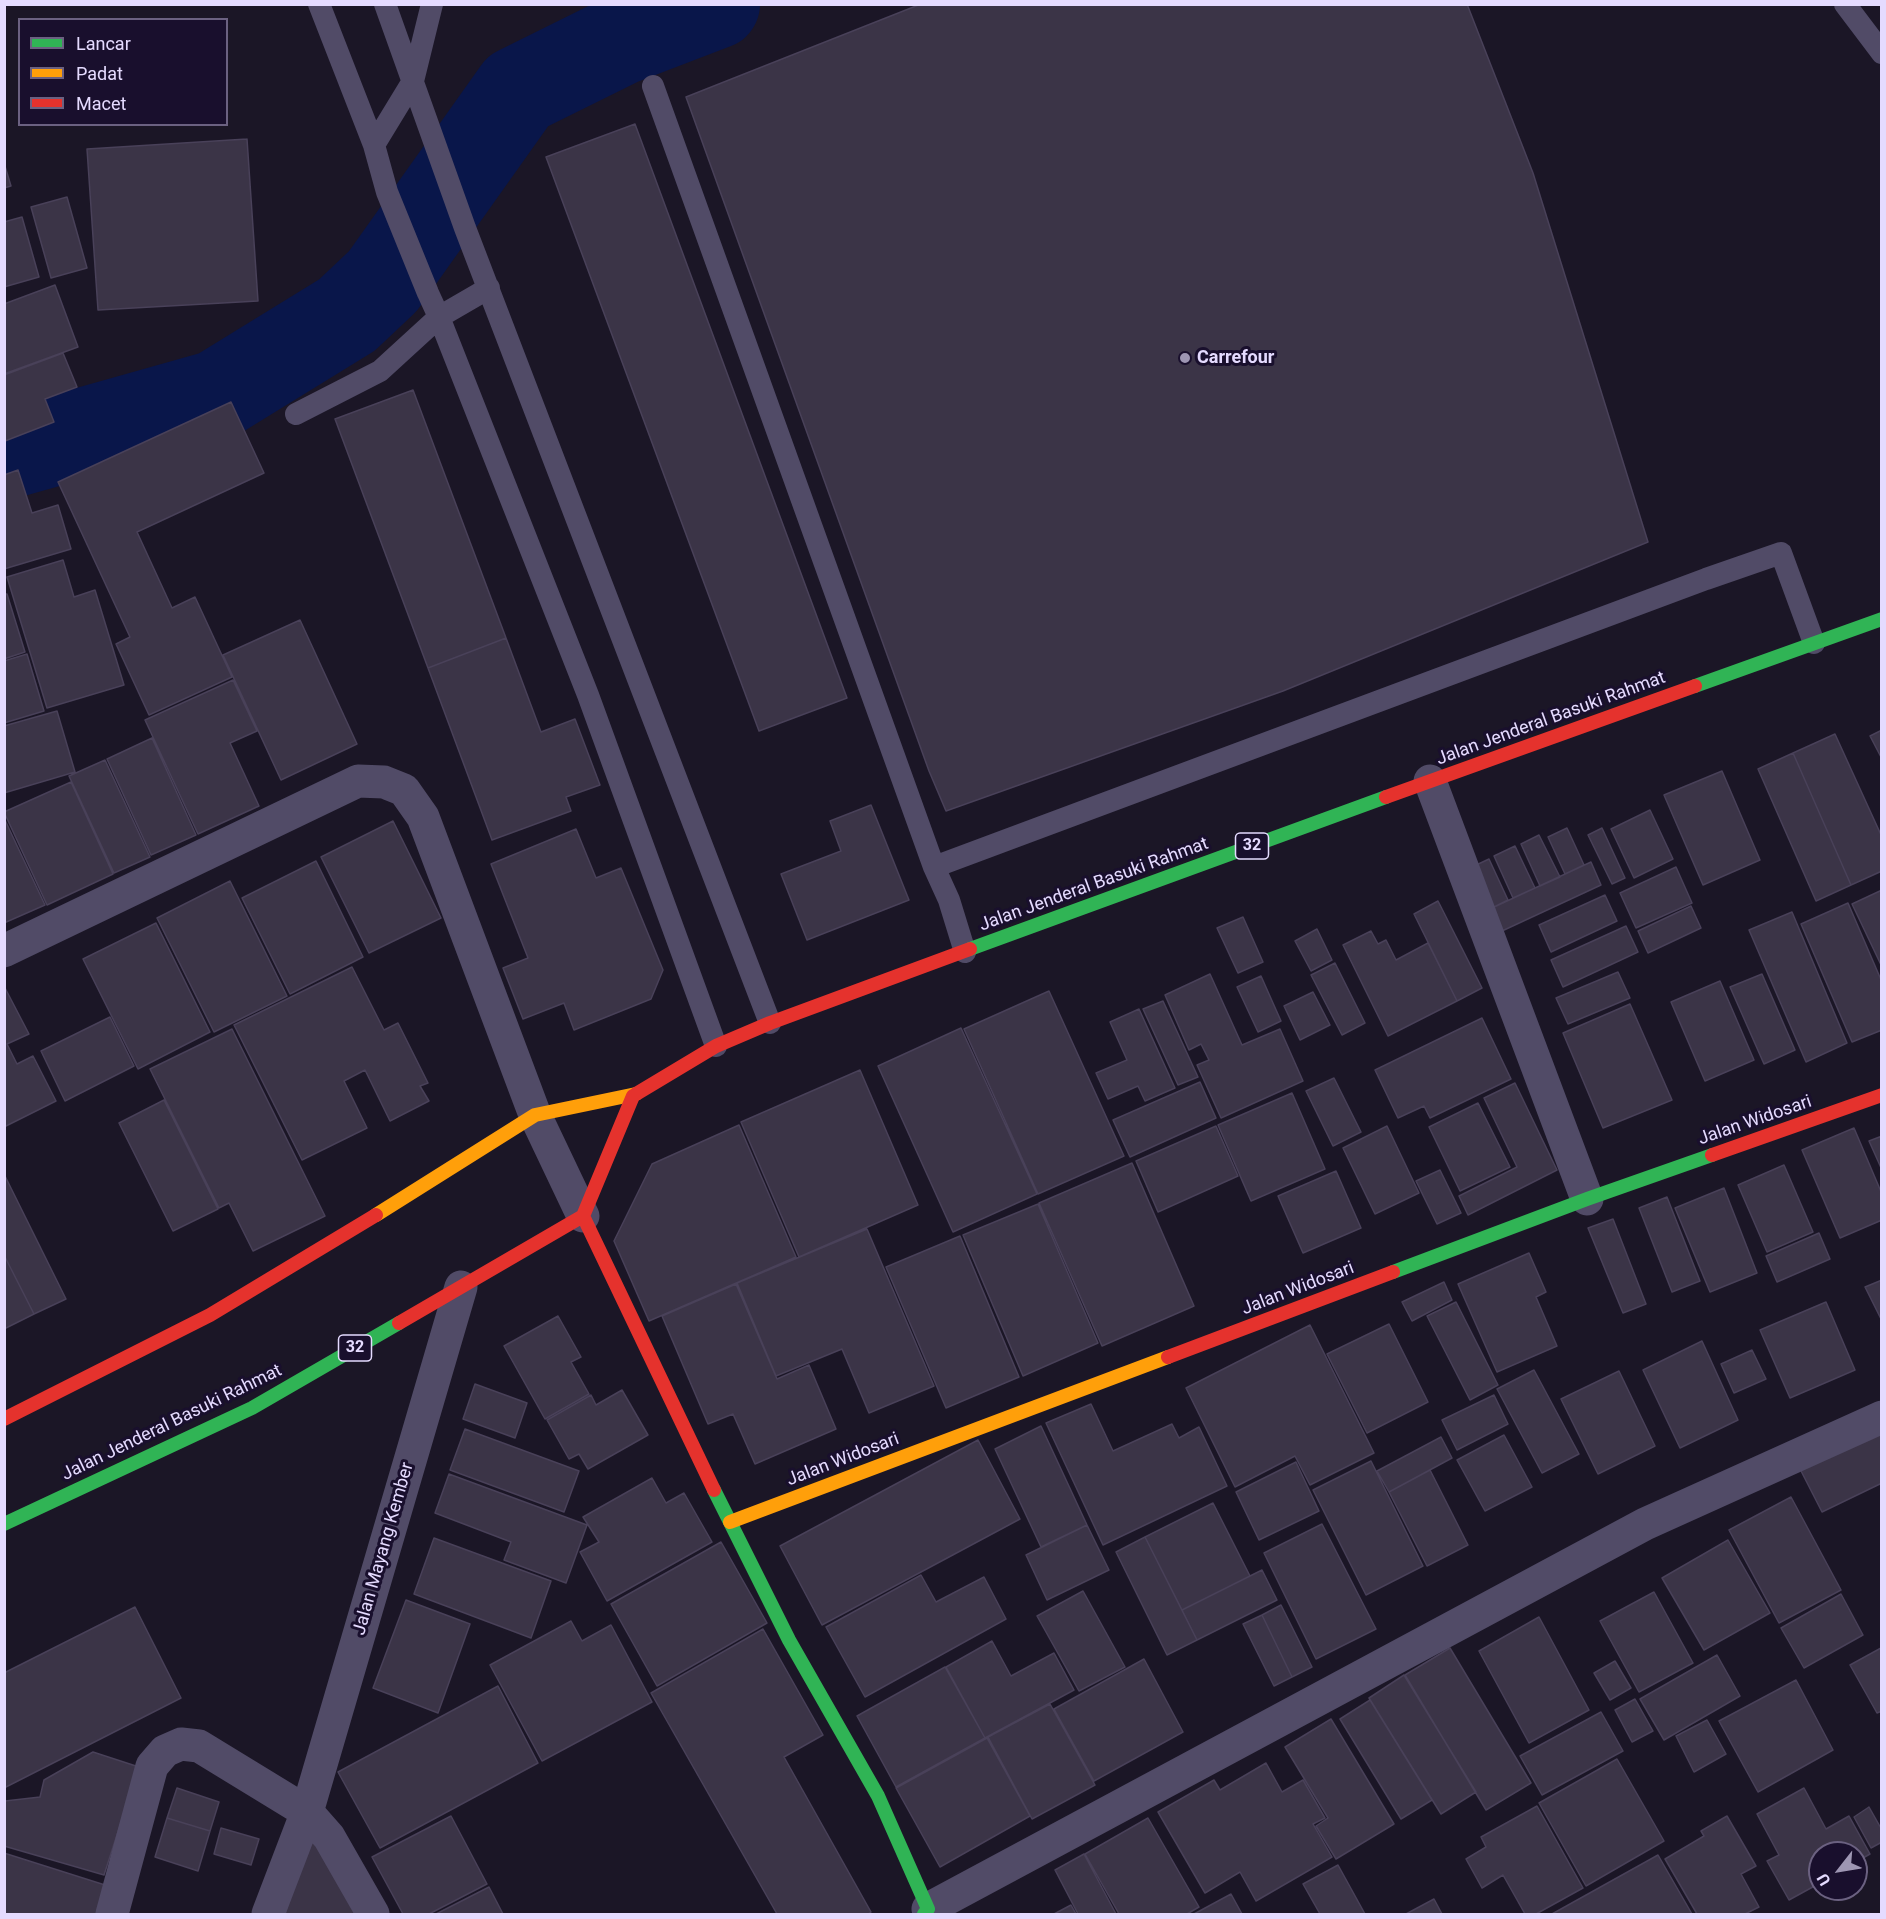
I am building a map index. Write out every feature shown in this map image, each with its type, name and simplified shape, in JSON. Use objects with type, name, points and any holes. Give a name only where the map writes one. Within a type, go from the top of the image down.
[{"type":"main road","name":"Jalan Jenderal Basuki Rahmat","points":[[4,1419],[210,1316],[369,1220],[535,1114],[633,1096],[716,1046],[770,1023],[1430,781],[1881,619]]},
{"type":"main road","name":"Jalan Widosari","points":[[730,1522],[1587,1199],[1881,1095]]},
{"type":"main road","points":[[633,1096],[583,1216],[789,1640],[878,1796],[926,1912]]},
{"type":"main road","name":"Jalan Jenderal Basuki Rahmat","points":[[4,1524],[252,1408],[583,1216]]},
{"type":"street","points":[[4,951],[358,781],[384,782],[404,790],[423,817],[535,1114],[583,1216]]},
{"type":"street","points":[[1430,781],[1587,1199]]},
{"type":"street","name":"Jalan Mayang Kember","points":[[267,1914],[307,1812],[461,1287]]},
{"type":"street","points":[[926,1912],[1645,1524],[1881,1417]]},
{"type":"street","points":[[112,1914],[152,1766],[165,1751],[181,1744],[200,1746],[307,1812],[329,1837],[373,1914]]},
{"type":"lane","points":[[319,4],[374,145],[387,192],[439,317],[588,695],[716,1046]]},
{"type":"lane","points":[[385,4],[465,228],[770,1023]]},
{"type":"lane","points":[[374,145],[413,81],[432,4]]},
{"type":"lane","points":[[1845,4],[1881,53]]},
{"type":"lane","points":[[653,86],[934,867],[950,900],[965,952]]},
{"type":"lane","points":[[296,414],[380,371],[439,317],[489,288]]},
{"type":"lane","points":[[934,867],[1781,553],[1814,643]]},
{"type":"building","name":"Carrefour","points":[[921,4],[1467,4],[1533,173],[1648,542],[1283,691],[946,811],[929,771],[686,97]]},
{"type":"building","points":[[635,124],[847,698],[759,731],[546,157]]},
{"type":"building","points":[[247,139],[258,301],[98,310],[87,149]]},
{"type":"building","points":[[4,163],[11,186],[4,188]]},
{"type":"building","points":[[67,197],[87,268],[51,278],[31,207]]},
{"type":"building","points":[[22,217],[39,277],[4,287],[4,222]]},
{"type":"building","points":[[55,285],[78,347],[4,374],[4,304]]},
{"type":"building","points":[[63,353],[77,387],[45,399],[54,422],[5,441],[4,375]]},
{"type":"building","points":[[413,390],[506,638],[428,668],[335,419]]},
{"type":"building","points":[[231,402],[264,473],[137,532],[172,608],[195,597],[232,677],[149,715],[116,644],[130,637],[58,482]]},
{"type":"building","points":[[18,470],[32,513],[58,505],[71,549],[4,569],[4,475]]},
{"type":"building","points":[[63,560],[74,597],[95,590],[124,685],[47,708],[7,577]]},
{"type":"building","points":[[4,594],[7,594],[25,652],[4,659]]},
{"type":"building","points":[[300,620],[357,744],[281,780],[223,655]]},
{"type":"building","points":[[506,638],[541,732],[575,719],[600,785],[566,797],[571,811],[492,840],[428,668]]},
{"type":"building","points":[[27,654],[44,711],[4,723],[4,661]]},
{"type":"building","points":[[233,680],[257,731],[230,743],[259,806],[198,834],[145,720]]},
{"type":"building","points":[[57,711],[75,772],[4,793],[4,726]]},
{"type":"building","points":[[1882,730],[1882,759],[1870,736]]},
{"type":"building","points":[[1835,734],[1882,837],[1882,871],[1851,885],[1793,753]]},
{"type":"building","points":[[152,738],[196,835],[151,855],[107,759]]},
{"type":"building","points":[[1793,753],[1851,885],[1816,901],[1758,769]]},
{"type":"building","points":[[105,760],[150,857],[114,873],[69,776]]},
{"type":"building","points":[[1722,771],[1760,860],[1703,885],[1664,795]]},
{"type":"building","points":[[71,782],[113,874],[47,905],[4,812]]},
{"type":"building","points":[[871,805],[909,900],[807,940],[781,874],[841,851],[830,821]]},
{"type":"building","points":[[1650,810],[1673,859],[1634,878],[1611,829]]},
{"type":"building","points":[[4,818],[45,905],[4,923]]},
{"type":"building","points":[[393,821],[441,918],[369,953],[321,857]]},
{"type":"building","points":[[1567,828],[1584,865],[1565,874],[1548,837]]},
{"type":"building","points":[[1602,828],[1625,878],[1612,884],[1588,835]]},
{"type":"building","points":[[576,829],[596,878],[621,868],[663,970],[651,999],[574,1030],[564,1003],[523,1019],[503,968],[528,958],[491,864]]},
{"type":"building","points":[[1539,835],[1560,877],[1540,886],[1521,844]]},
{"type":"building","points":[[1515,846],[1535,888],[1513,898],[1494,856]]},
{"type":"building","points":[[1489,859],[1508,900],[1492,908],[1472,867]]},
{"type":"building","points":[[316,861],[363,957],[290,994],[242,898]]},
{"type":"building","points":[[1591,862],[1601,885],[1502,931],[1492,908]]},
{"type":"building","points":[[1676,867],[1692,903],[1636,928],[1620,893]]},
{"type":"building","points":[[230,881],[287,996],[214,1032],[157,918]]},
{"type":"building","points":[[1882,890],[1882,967],[1852,904]]},
{"type":"building","points":[[1605,895],[1617,921],[1551,952],[1539,925]]},
{"type":"building","points":[[1438,901],[1482,988],[1457,1001],[1414,914]]},
{"type":"building","points":[[1848,903],[1882,982],[1882,1030],[1852,1042],[1801,924]]},
{"type":"building","points":[[1691,906],[1701,928],[1648,953],[1638,931]]},
{"type":"building","points":[[1792,912],[1847,1043],[1806,1062],[1749,930]]},
{"type":"building","points":[[1243,917],[1263,962],[1238,973],[1217,928]]},
{"type":"building","points":[[156,923],[210,1032],[138,1069],[83,959]]},
{"type":"building","points":[[1626,926],[1638,952],[1563,987],[1551,960]]},
{"type":"building","points":[[1317,929],[1332,960],[1311,971],[1295,941]]},
{"type":"building","points":[[1371,931],[1378,944],[1386,940],[1396,960],[1428,943],[1457,1001],[1388,1036],[1343,945]]},
{"type":"building","points":[[1335,963],[1365,1023],[1342,1035],[1311,975]]},
{"type":"building","points":[[352,967],[384,1030],[398,1023],[428,1083],[420,1086],[429,1101],[390,1121],[365,1070],[344,1081],[367,1128],[302,1160],[234,1025]]},
{"type":"building","points":[[1618,972],[1630,998],[1568,1024],[1556,998]]},
{"type":"building","points":[[1210,974],[1242,1045],[1280,1029],[1303,1081],[1221,1118],[1197,1065],[1209,1060],[1201,1044],[1189,1050],[1165,995]]},
{"type":"building","points":[[1762,974],[1795,1050],[1764,1064],[1730,987]]},
{"type":"building","points":[[1261,976],[1281,1021],[1258,1032],[1237,987]]},
{"type":"building","points":[[1720,981],[1754,1060],[1705,1081],[1671,1002]]},
{"type":"building","points":[[4,986],[29,1034],[7,1044],[17,1064],[33,1056],[56,1101],[4,1127]]},
{"type":"building","points":[[1049,991],[1124,1156],[1038,1194],[964,1029]]},
{"type":"building","points":[[1313,992],[1330,1025],[1300,1040],[1284,1006]]},
{"type":"building","points":[[1163,1001],[1198,1077],[1178,1085],[1143,1009]]},
{"type":"building","points":[[1630,1004],[1672,1100],[1603,1128],[1563,1033]]},
{"type":"building","points":[[1139,1009],[1175,1088],[1145,1101],[1138,1086],[1108,1099],[1096,1073],[1127,1060],[1110,1022]]},
{"type":"building","points":[[110,1017],[134,1066],[65,1101],[41,1051]]},
{"type":"building","points":[[1482,1018],[1511,1079],[1430,1118],[1424,1106],[1398,1118],[1375,1070]]},
{"type":"building","points":[[961,1028],[1037,1194],[953,1232],[878,1066]]},
{"type":"building","points":[[232,1029],[325,1216],[253,1251],[229,1203],[219,1208],[150,1069]]},
{"type":"building","points":[[860,1070],[918,1205],[799,1257],[741,1122]]},
{"type":"building","points":[[1334,1078],[1361,1132],[1333,1146],[1306,1091]]},
{"type":"building","points":[[1200,1082],[1216,1118],[1130,1157],[1113,1120]]},
{"type":"building","points":[[1515,1083],[1557,1170],[1468,1215],[1459,1196],[1517,1167],[1484,1098]]},
{"type":"building","points":[[1292,1093],[1325,1169],[1251,1201],[1218,1125]]},
{"type":"building","points":[[164,1100],[218,1209],[173,1231],[119,1123]]},
{"type":"building","points":[[1478,1103],[1510,1167],[1460,1191],[1429,1127]]},
{"type":"building","points":[[739,1125],[796,1257],[649,1321],[614,1241],[652,1164]]},
{"type":"building","points":[[1216,1126],[1238,1176],[1158,1212],[1136,1161]]},
{"type":"building","points":[[1387,1126],[1419,1193],[1375,1214],[1343,1148]]},
{"type":"building","points":[[1854,1128],[1882,1194],[1882,1220],[1840,1238],[1802,1150]]},
{"type":"building","points":[[1882,1136],[1882,1170],[1869,1141]]},
{"type":"building","points":[[1132,1163],[1194,1306],[1102,1346],[1039,1203]]},
{"type":"building","points":[[1784,1165],[1813,1232],[1767,1252],[1738,1185]]},
{"type":"building","points":[[1440,1170],[1461,1213],[1437,1224],[1416,1181]]},
{"type":"building","points":[[1336,1171],[1361,1228],[1303,1253],[1278,1196]]},
{"type":"building","points":[[4,1174],[66,1299],[34,1314],[4,1255]]},
{"type":"building","points":[[1724,1188],[1757,1273],[1710,1292],[1675,1208]]},
{"type":"building","points":[[1667,1197],[1700,1281],[1672,1292],[1639,1208]]},
{"type":"building","points":[[1038,1204],[1098,1343],[1023,1376],[963,1235]]},
{"type":"building","points":[[1613,1219],[1646,1304],[1623,1313],[1588,1228]]},
{"type":"building","points":[[867,1229],[934,1386],[869,1413],[842,1349],[776,1376],[737,1283]]},
{"type":"building","points":[[1819,1233],[1830,1259],[1777,1282],[1766,1256]]},
{"type":"building","points":[[960,1236],[1019,1377],[946,1408],[886,1267]]},
{"type":"building","points":[[1529,1253],[1546,1292],[1536,1297],[1557,1346],[1497,1372],[1458,1284]]},
{"type":"building","points":[[4,1255],[34,1314],[4,1329]]},
{"type":"building","points":[[1882,1280],[1882,1321],[1865,1287]]},
{"type":"building","points":[[1444,1282],[1452,1300],[1412,1321],[1402,1302]]},
{"type":"building","points":[[736,1284],[777,1379],[809,1365],[836,1429],[755,1464],[733,1414],[708,1424],[662,1316]]},
{"type":"building","points":[[1456,1302],[1498,1385],[1470,1400],[1427,1316]]},
{"type":"building","points":[[1826,1302],[1855,1370],[1790,1398],[1760,1330]]},
{"type":"building","points":[[558,1316],[581,1357],[571,1362],[589,1394],[545,1419],[504,1346]]},
{"type":"building","points":[[1389,1324],[1428,1402],[1367,1433],[1327,1354]]},
{"type":"building","points":[[1310,1325],[1374,1453],[1310,1485],[1295,1456],[1235,1487],[1186,1388]]},
{"type":"building","points":[[1702,1341],[1738,1420],[1680,1448],[1643,1370]]},
{"type":"building","points":[[1752,1350],[1766,1379],[1734,1393],[1721,1364]]},
{"type":"building","points":[[1534,1370],[1579,1454],[1542,1473],[1497,1389]]},
{"type":"building","points":[[1619,1371],[1655,1446],[1598,1474],[1561,1399]]},
{"type":"building","points":[[475,1384],[527,1403],[515,1438],[463,1419]]},
{"type":"building","points":[[622,1390],[648,1435],[588,1469],[579,1454],[569,1459],[547,1420],[591,1395],[596,1405]]},
{"type":"building","points":[[1494,1395],[1508,1424],[1457,1450],[1442,1420]]},
{"type":"building","points":[[1091,1404],[1113,1451],[1172,1424],[1179,1438],[1199,1427],[1227,1486],[1103,1545],[1046,1423]]},
{"type":"building","points":[[1041,1426],[1087,1525],[1041,1547],[995,1449]]},
{"type":"building","points":[[465,1429],[579,1471],[564,1512],[450,1470]]},
{"type":"building","points":[[1882,1429],[1882,1483],[1822,1512],[1800,1469]]},
{"type":"building","points":[[1504,1435],[1532,1487],[1485,1511],[1457,1460]]},
{"type":"building","points":[[1441,1437],[1452,1458],[1389,1492],[1377,1471]]},
{"type":"building","points":[[978,1440],[1020,1519],[822,1625],[780,1546]]},
{"type":"building","points":[[1371,1461],[1423,1566],[1366,1595],[1313,1490]]},
{"type":"building","points":[[1296,1462],[1319,1511],[1259,1540],[1236,1492]]},
{"type":"building","points":[[1430,1470],[1468,1545],[1427,1566],[1389,1492]]},
{"type":"building","points":[[449,1474],[587,1525],[566,1583],[504,1560],[511,1542],[435,1513]]},
{"type":"building","points":[[652,1478],[666,1503],[684,1493],[712,1542],[607,1601],[580,1552],[599,1542],[583,1517]]},
{"type":"building","points":[[1791,1497],[1841,1590],[1779,1623],[1729,1530]]},
{"type":"building","points":[[1213,1503],[1250,1576],[1182,1610],[1145,1537]]},
{"type":"building","points":[[1322,1524],[1376,1629],[1316,1659],[1264,1553]]},
{"type":"building","points":[[1087,1525],[1109,1570],[1047,1600],[1026,1555]]},
{"type":"building","points":[[1145,1537],[1197,1640],[1167,1655],[1116,1552]]},
{"type":"building","points":[[434,1538],[551,1581],[531,1638],[414,1594]]},
{"type":"building","points":[[1728,1540],[1770,1613],[1704,1650],[1662,1578]]},
{"type":"building","points":[[721,1542],[767,1623],[657,1686],[611,1604]]},
{"type":"building","points":[[1262,1570],[1277,1600],[1197,1640],[1182,1610]]},
{"type":"building","points":[[921,1575],[936,1602],[984,1577],[1006,1619],[865,1697],[826,1627]]},
{"type":"building","points":[[1083,1591],[1125,1667],[1079,1691],[1037,1616]]},
{"type":"building","points":[[1654,1592],[1693,1663],[1639,1692],[1600,1621]]},
{"type":"building","points":[[1841,1594],[1863,1635],[1804,1668],[1781,1628]]},
{"type":"building","points":[[406,1600],[470,1624],[438,1713],[373,1688]]},
{"type":"building","points":[[1281,1605],[1312,1667],[1292,1677],[1262,1615]]},
{"type":"building","points":[[135,1607],[181,1698],[4,1788],[4,1673]]},
{"type":"building","points":[[1262,1615],[1292,1677],[1274,1686],[1243,1624]]},
{"type":"building","points":[[1539,1617],[1589,1710],[1529,1743],[1479,1651]]},
{"type":"building","points":[[571,1621],[582,1641],[611,1625],[652,1702],[542,1761],[490,1665]]},
{"type":"building","points":[[763,1629],[823,1735],[784,1757],[871,1912],[868,1914],[777,1914],[651,1693]]},
{"type":"building","points":[[992,1641],[1011,1676],[1054,1653],[1074,1690],[985,1738],[946,1667]]},
{"type":"building","points":[[1450,1648],[1531,1783],[1486,1810],[1405,1675]]},
{"type":"building","points":[[1881,1648],[1882,1711],[1877,1713],[1850,1665]]},
{"type":"building","points":[[1717,1655],[1740,1696],[1664,1740],[1640,1699]]},
{"type":"building","points":[[1144,1659],[1183,1732],[1094,1781],[1054,1709]]},
{"type":"building","points":[[1615,1661],[1631,1688],[1610,1700],[1594,1673]]},
{"type":"building","points":[[945,1667],[985,1738],[896,1787],[857,1716]]},
{"type":"building","points":[[1404,1675],[1476,1792],[1441,1814],[1369,1698]]},
{"type":"building","points":[[1796,1680],[1833,1750],[1758,1792],[1719,1721]]},
{"type":"building","points":[[498,1686],[538,1763],[380,1848],[338,1772]]},
{"type":"building","points":[[1635,1699],[1653,1731],[1632,1742],[1615,1710]]},
{"type":"building","points":[[1370,1700],[1432,1800],[1401,1819],[1340,1719]]},
{"type":"building","points":[[1050,1704],[1095,1785],[1032,1819],[988,1737]]},
{"type":"building","points":[[1601,1712],[1623,1751],[1542,1795],[1520,1756]]},
{"type":"building","points":[[1331,1719],[1394,1824],[1336,1859],[1316,1826],[1328,1818],[1285,1747]]},
{"type":"building","points":[[1707,1720],[1726,1754],[1694,1772],[1676,1736]]},
{"type":"building","points":[[987,1738],[1030,1816],[940,1867],[896,1788]]},
{"type":"building","points":[[93,1752],[139,1767],[104,1875],[4,1846],[5,1801],[40,1797],[44,1780]]},
{"type":"building","points":[[1617,1759],[1664,1841],[1586,1886],[1539,1803]]},
{"type":"building","points":[[1266,1763],[1282,1792],[1303,1780],[1325,1818],[1313,1824],[1332,1857],[1256,1901],[1240,1872],[1205,1893],[1158,1812],[1214,1780],[1220,1790]]},
{"type":"building","points":[[177,1788],[219,1802],[210,1831],[167,1818]]},
{"type":"building","points":[[1804,1788],[1826,1829],[1849,1816],[1863,1841],[1808,1841],[1808,1890],[1789,1900],[1767,1861],[1779,1855],[1757,1814]]},
{"type":"building","points":[[1537,1806],[1583,1888],[1536,1914],[1525,1914],[1503,1875],[1482,1888],[1466,1859],[1486,1847],[1481,1837]]},
{"type":"building","points":[[1869,1807],[1882,1830],[1882,1842],[1871,1848],[1854,1817]]},
{"type":"building","points":[[451,1816],[487,1884],[429,1914],[403,1914],[372,1857]]},
{"type":"building","points":[[1727,1816],[1756,1866],[1741,1874],[1759,1907],[1745,1914],[1697,1914],[1665,1859],[1704,1836],[1701,1831]]},
{"type":"building","points":[[167,1818],[210,1831],[198,1871],[155,1857]]},
{"type":"building","points":[[1148,1818],[1199,1907],[1187,1914],[1119,1914],[1085,1854]]},
{"type":"building","points":[[221,1828],[259,1839],[251,1865],[214,1854]]},
{"type":"building","points":[[311,1830],[359,1914],[285,1914]]},
{"type":"building","points":[[4,1853],[105,1885],[96,1914],[4,1914]]},
{"type":"building","points":[[1084,1854],[1116,1914],[1078,1914],[1055,1870]]},
{"type":"building","points":[[1658,1855],[1692,1914],[1552,1914]]},
{"type":"building","points":[[1338,1865],[1365,1914],[1320,1914],[1303,1884]]},
{"type":"building","points":[[489,1887],[503,1914],[436,1914]]},
{"type":"building","points":[[1231,1894],[1242,1914],[1194,1914]]},
{"type":"building","points":[[1434,1899],[1442,1914],[1406,1914]]},
{"type":"building","points":[[1071,1905],[1076,1914],[1054,1914]]},
{"type":"waterway","points":[[4,455],[217,395],[347,315],[383,281],[518,91],[621,40],[715,4]]},
{"type":"traffic: fast","points":[[1695,686],[1882,619]]},
{"type":"traffic: fast","points":[[970,949],[1386,797]]},
{"type":"traffic: fast","points":[[1393,1272],[1712,1155]]},
{"type":"traffic: fast","points":[[4,1524],[252,1408],[399,1323]]},
{"type":"traffic: fast","points":[[714,1490],[789,1640],[878,1796],[928,1909],[924,1914]]},
{"type":"traffic: slow","points":[[376,1215],[535,1115],[636,1094]]},
{"type":"traffic: slow","points":[[730,1522],[1168,1357]]},
{"type":"traffic: jam","points":[[1386,797],[1695,686]]},
{"type":"traffic: jam","points":[[636,1094],[716,1046],[770,1023],[970,949]]},
{"type":"traffic: jam","points":[[1712,1155],[1882,1095]]},
{"type":"traffic: jam","points":[[399,1323],[583,1216],[633,1096]]},
{"type":"traffic: jam","points":[[4,1419],[210,1315],[376,1215]]},
{"type":"traffic: jam","points":[[583,1216],[714,1490]]},
{"type":"traffic: jam","points":[[1168,1357],[1393,1272]]},
{"type":"place","name":"Carrefour","points":[[1185,358]]}]
